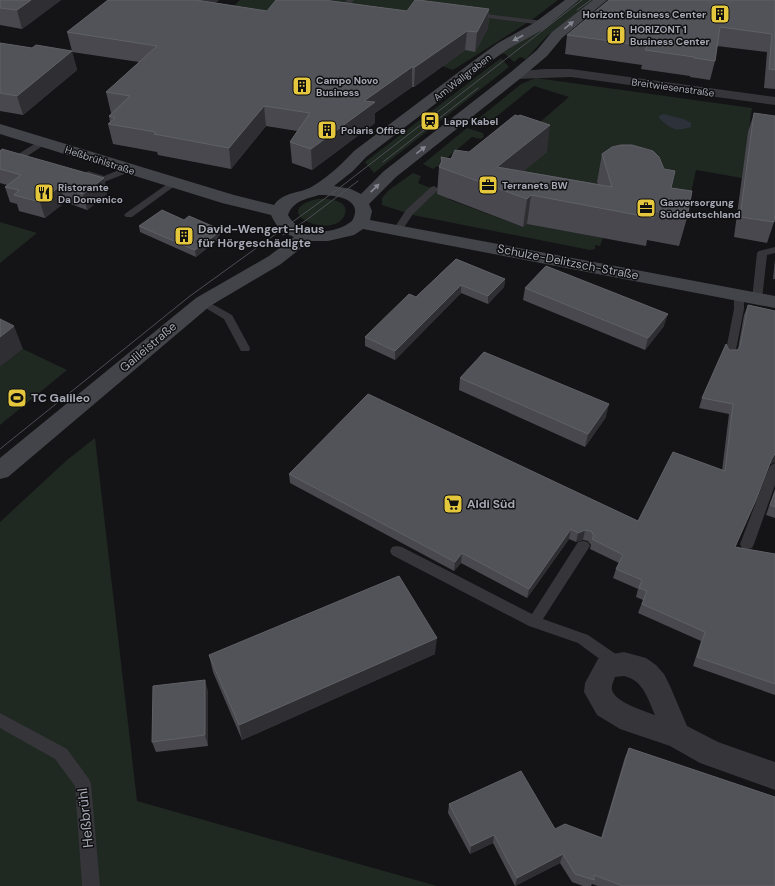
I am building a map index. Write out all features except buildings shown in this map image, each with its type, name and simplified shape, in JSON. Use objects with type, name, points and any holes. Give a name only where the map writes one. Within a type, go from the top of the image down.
[{"type":"street","name":"Am Wallgraben","points":[[318,190],[347,168],[360,154],[485,59],[503,46],[543,23],[573,0]]},
{"type":"street","points":[[284,206],[280,218],[285,227],[306,236],[322,238],[338,236],[351,230],[360,223],[364,216],[364,209],[361,203],[390,174],[516,75],[542,53],[557,35],[599,5]]},
{"type":"street","name":"Breitwiesenstraße","points":[[542,53],[553,65],[571,73]]},
{"type":"street","name":"Breitwiesenstraße","points":[[516,75],[571,73],[775,101]]},
{"type":"street","name":"Heßbrühlstraße","points":[[0,129],[228,199],[284,206]]},
{"type":"street","name":"Am Wallgraben","points":[[284,206],[302,193],[318,190],[344,192],[354,197],[361,203]]},
{"type":"street","name":"Schulze-Delitzsch-Straße","points":[[360,223],[775,302]]},
{"type":"street","name":"Galileistraße","points":[[0,471],[203,302],[275,260],[306,236]]},
{"type":"street","points":[[677,735],[670,721],[661,694],[645,670],[632,664],[618,664],[607,667],[599,682],[598,692],[607,706],[630,720],[677,735],[710,753],[775,776]]},
{"type":"lane","points":[[351,0],[344,8],[358,10]]},
{"type":"lane","points":[[466,13],[543,23]]},
{"type":"lane","points":[[38,159],[18,154],[44,142]]},
{"type":"lane","points":[[82,172],[104,178],[129,169]]},
{"type":"lane","points":[[129,216],[173,183]]},
{"type":"lane","points":[[398,230],[408,212],[434,189]]},
{"type":"lane","points":[[757,298],[762,253],[775,250]]},
{"type":"lane","points":[[730,355],[739,309],[739,295]]},
{"type":"lane","points":[[203,302],[228,317],[245,348]]},
{"type":"lane","points":[[747,544],[775,468]]},
{"type":"lane","points":[[534,622],[583,546]]},
{"type":"lane","points":[[397,551],[534,622],[583,639],[618,664]]},
{"type":"lane","name":"Heßbrühl","points":[[0,720],[61,754],[83,784],[91,886]]},
{"type":"shaded area","points":[[240,0],[558,0],[533,19],[453,70],[411,55],[218,22]]},
{"type":"shaded area","points":[[577,0],[594,0],[546,37],[526,59],[520,57],[514,62],[505,54],[500,53]]},
{"type":"shaded area","points":[[501,58],[509,67],[374,173],[365,162]]},
{"type":"shaded area","points":[[536,78],[752,108],[742,178],[696,170],[685,220],[598,185],[505,197],[517,142],[569,97],[534,86],[485,126],[473,123],[521,84]]},
{"type":"shaded area","points":[[663,114],[683,119],[691,123],[691,127],[677,129],[670,127],[659,118],[659,116]]},
{"type":"shaded area","points":[[467,128],[483,133],[484,137],[481,139],[472,137],[441,163],[447,169],[437,166],[433,169],[423,164]]},
{"type":"shaded area","points":[[413,173],[421,176],[418,183],[451,196],[448,199],[523,227],[532,219],[538,226],[603,238],[600,246],[595,245],[595,249],[590,250],[413,215],[382,205],[382,198],[389,190]]},
{"type":"shaded area","points":[[317,199],[336,201],[344,206],[346,209],[345,214],[339,222],[330,225],[318,225],[308,222],[301,217],[298,211],[303,205]]},
{"type":"shaded area","points":[[0,222],[37,233],[0,263]]},
{"type":"shaded area","name":"TC Galileo","points":[[23,349],[67,370],[0,425],[0,367]]},
{"type":"shaded area","points":[[95,438],[137,801],[437,886],[0,886],[0,522],[67,460]]},
{"type":"tram line","points":[[0,449],[190,296],[338,189],[582,0]]},
{"type":"tram line","points":[[577,10],[591,0]]},
{"type":"tram line","points":[[383,162],[478,88]]},
{"type":"tram line","points":[[283,235],[305,221],[358,181]]},
{"type":"place","name":"Horizont Buisness Center","points":[[720,14]]},
{"type":"place","name":"HORIZONT 1 Business Center","points":[[616,35]]},
{"type":"place","name":"Campo Novo Business","points":[[302,86]]},
{"type":"place","name":"Lapp Kabel","points":[[430,121]]},
{"type":"place","name":"Polaris Office","points":[[327,130]]},
{"type":"place","name":"Terranets BW","points":[[488,185]]},
{"type":"place","name":"Ristorante Da Domenico","points":[[44,193]]},
{"type":"place","name":"Gasversorgung Süddeutschland","points":[[646,208]]},
{"type":"place","name":"David-Wengert-Haus für Hörgeschädigte","points":[[184,236]]},
{"type":"place","name":"TC Galileo","points":[[17,398]]},
{"type":"place","name":"Aldi Süd","points":[[453,504]]}]
